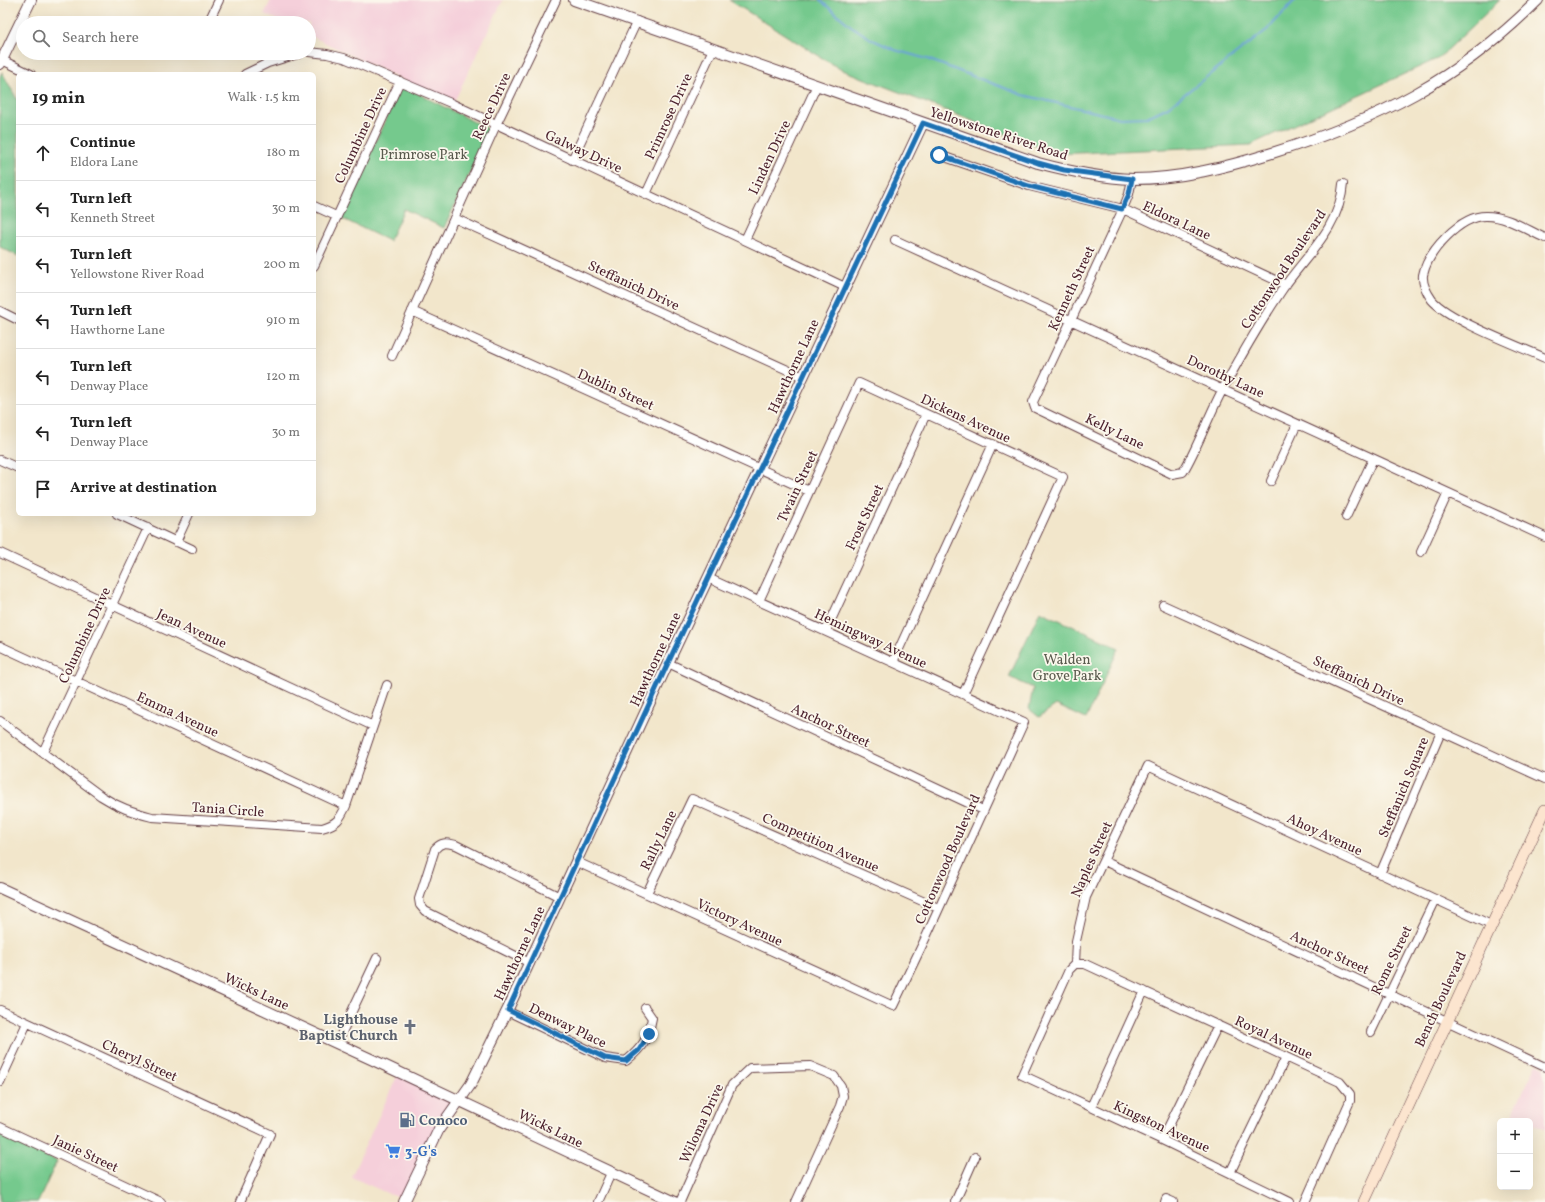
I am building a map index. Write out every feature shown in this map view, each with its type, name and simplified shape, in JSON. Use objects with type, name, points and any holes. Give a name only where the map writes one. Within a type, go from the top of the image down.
[{"type":"main road","name":"Bench Boulevard","points":[[1364,1202],[1446,1020],[1545,810]]},
{"type":"street","points":[[23,16],[30,0]]},
{"type":"street","points":[[211,16],[219,0]]},
{"type":"street","name":"Reece Drive","points":[[392,356],[496,125],[556,0]]},
{"type":"street","name":"Yellowstone River Road","points":[[574,0],[1038,163],[1071,171],[1132,179],[1161,178],[1237,164],[1302,144],[1377,114],[1424,90],[1468,61],[1506,31],[1538,0]]},
{"type":"street","points":[[572,160],[637,21]]},
{"type":"street","points":[[16,30],[1,62],[26,72]]},
{"type":"street","name":"Primrose Drive","points":[[646,194],[713,49]]},
{"type":"street","name":"Galway Drive","points":[[316,53],[344,58],[453,104],[844,287]]},
{"type":"street","points":[[249,72],[278,60]]},
{"type":"street","name":"Columbine Drive","points":[[316,261],[400,81]]},
{"type":"street","name":"Linden Drive","points":[[745,240],[817,85]]},
{"type":"street","name":"Hawthorne Lane","points":[[404,1202],[439,1129],[448,1114],[460,1101],[479,1070],[508,1010],[668,663],[761,469],[844,287],[923,123]]},
{"type":"street","name":"Eldora Lane","points":[[939,155],[1029,186],[1122,209],[1286,285]]},
{"type":"street","name":"Kenneth Street","points":[[1035,408],[1033,402],[1129,194],[1132,179]]},
{"type":"street","name":"Cottonwood Boulevard","points":[[1183,472],[1223,388],[1286,285],[1331,226],[1342,200],[1343,184]]},
{"type":"street","points":[[316,207],[336,216]]},
{"type":"street","points":[[1545,238],[1501,218],[1485,216],[1467,220],[1438,245],[1428,260],[1423,276],[1425,288],[1433,301],[1449,314],[1545,358]]},
{"type":"street","name":"Steffanich Drive","points":[[454,218],[803,377]]},
{"type":"street","name":"Dorothy Lane","points":[[895,240],[1223,388],[1297,424],[1545,537]]},
{"type":"street","points":[[0,311],[16,319]]},
{"type":"street","name":"Dublin Street","points":[[412,311],[809,491]]},
{"type":"street","name":"Dickens Avenue","points":[[859,383],[1063,477],[963,694]]},
{"type":"street","name":"Twain Street","points":[[759,601],[859,383]]},
{"type":"street","name":"Kelly Lane","points":[[1035,408],[1172,474],[1183,472]]},
{"type":"street","name":"Frost Street","points":[[826,631],[926,414]]},
{"type":"street","points":[[1271,481],[1297,424]]},
{"type":"street","points":[[893,662],[993,444]]},
{"type":"street","points":[[1346,517],[1374,459]]},
{"type":"street","points":[[0,460],[16,467]]},
{"type":"street","points":[[1421,552],[1448,493]]},
{"type":"street","points":[[121,516],[192,549]]},
{"type":"street","points":[[176,542],[188,516]]},
{"type":"street","name":"Columbine Drive","points":[[43,752],[148,528]]},
{"type":"street","name":"Jean Avenue","points":[[0,554],[373,726]]},
{"type":"street","name":"Hemingway Avenue","points":[[708,578],[1024,722]]},
{"type":"street","name":"Steffanich Drive","points":[[1163,605],[1545,779]]},
{"type":"street","name":"Emma Avenue","points":[[0,646],[346,806]]},
{"type":"street","name":"Anchor Street","points":[[668,663],[983,810]]},
{"type":"street","name":"Tania Circle","points":[[0,720],[118,807],[152,817],[322,828],[333,825],[341,817],[346,806],[387,685]]},
{"type":"street","name":"Cottonwood Boulevard","points":[[893,1006],[1024,722]]},
{"type":"street","name":"Steffanich Square","points":[[1380,874],[1441,732]]},
{"type":"street","name":"Ahoy Avenue","points":[[1148,766],[1491,925]]},
{"type":"street","name":"Naples Street","points":[[1075,964],[1076,941],[1086,897],[1148,766]]},
{"type":"street","name":"Rally Lane","points":[[647,893],[692,799]]},
{"type":"street","name":"Competition Avenue","points":[[692,799],[938,908]]},
{"type":"street","points":[[530,963],[425,911],[420,906],[419,899],[436,849],[439,844],[445,842],[486,860],[560,897]]},
{"type":"street","name":"Anchor Street","points":[[1104,861],[1545,1067]]},
{"type":"street","name":"Victory Avenue","points":[[577,862],[893,1006]]},
{"type":"street","name":"Wicks Lane","points":[[0,888],[337,1043],[675,1202]]},
{"type":"street","name":"Rome Street","points":[[1371,1032],[1435,899]]},
{"type":"street","points":[[337,1043],[377,958]]},
{"type":"street","name":"Royal Avenue","points":[[1075,964],[1085,964],[1340,1082],[1350,1094],[1350,1101],[1305,1202]]},
{"type":"street","name":"Kingston Avenue","points":[[1075,964],[1069,970],[1022,1076],[1162,1140],[1290,1202]]},
{"type":"street","points":[[1091,1107],[1144,991]]},
{"type":"street","name":"Denway Place","points":[[508,1010],[605,1058],[626,1061],[639,1050],[649,1034],[652,1018],[645,1008]]},
{"type":"street","name":"Cheryl Street","points":[[0,1010],[270,1134],[240,1202]]},
{"type":"street","points":[[0,1082],[27,1023]]},
{"type":"street","points":[[1162,1140],[1218,1025]]},
{"type":"street","points":[[1230,1173],[1286,1057]]},
{"type":"street","name":"Wiloma Drive","points":[[680,1202],[732,1085],[750,1068],[810,1066],[834,1076],[841,1086],[843,1096],[840,1106],[796,1202]]},
{"type":"street","name":"Janie Street","points":[[0,1127],[161,1202]]},
{"type":"street","points":[[955,1202],[975,1157]]},
{"type":"street","points":[[598,1202],[611,1173]]},
{"type":"street","points":[[1165,1202],[1166,1199],[1173,1202]]},
{"type":"shaded area","points":[[271,0],[503,0],[453,104],[316,38],[316,16],[268,16],[264,14]]},
{"type":"shaded area","points":[[1537,1063],[1545,1067],[1545,1130],[1533,1124],[1533,1118],[1518,1118],[1512,1115]]},
{"type":"shaded area","points":[[399,1072],[460,1101],[405,1201],[351,1177]]},
{"type":"green space","points":[[729,0],[1500,0],[1439,58],[1250,145],[1057,154],[840,69]]},
{"type":"green space","points":[[2,72],[16,97],[16,255],[0,247],[0,77]]},
{"type":"green space","name":"Primrose Park","points":[[401,85],[490,130],[444,228],[404,209],[389,241],[341,218]]},
{"type":"green space","name":"Walden Grove Park","points":[[1040,611],[1119,648],[1086,719],[1056,705],[1039,717],[1029,709],[1033,688],[1009,677]]},
{"type":"green space","points":[[0,1135],[57,1161],[38,1202],[0,1202]]},
{"type":"waterway","points":[[820,0],[851,26],[871,39],[895,50],[927,59],[1023,95],[1120,118],[1147,117],[1168,107],[1268,29],[1295,0]]},
{"type":"place","name":"Lighthouse Baptist Church","points":[[410,1027]]},
{"type":"place","name":"Conoco","points":[[407,1120]]},
{"type":"place","name":"3-G's","points":[[393,1151]]},
{"type":"route","points":[[649,1034],[639,1050],[626,1061],[605,1058],[508,1010],[668,663],[761,469],[844,287],[923,123],[1038,163],[1064,170],[1099,176],[1132,179],[1129,194],[1122,209],[1029,186],[939,155]]}]
